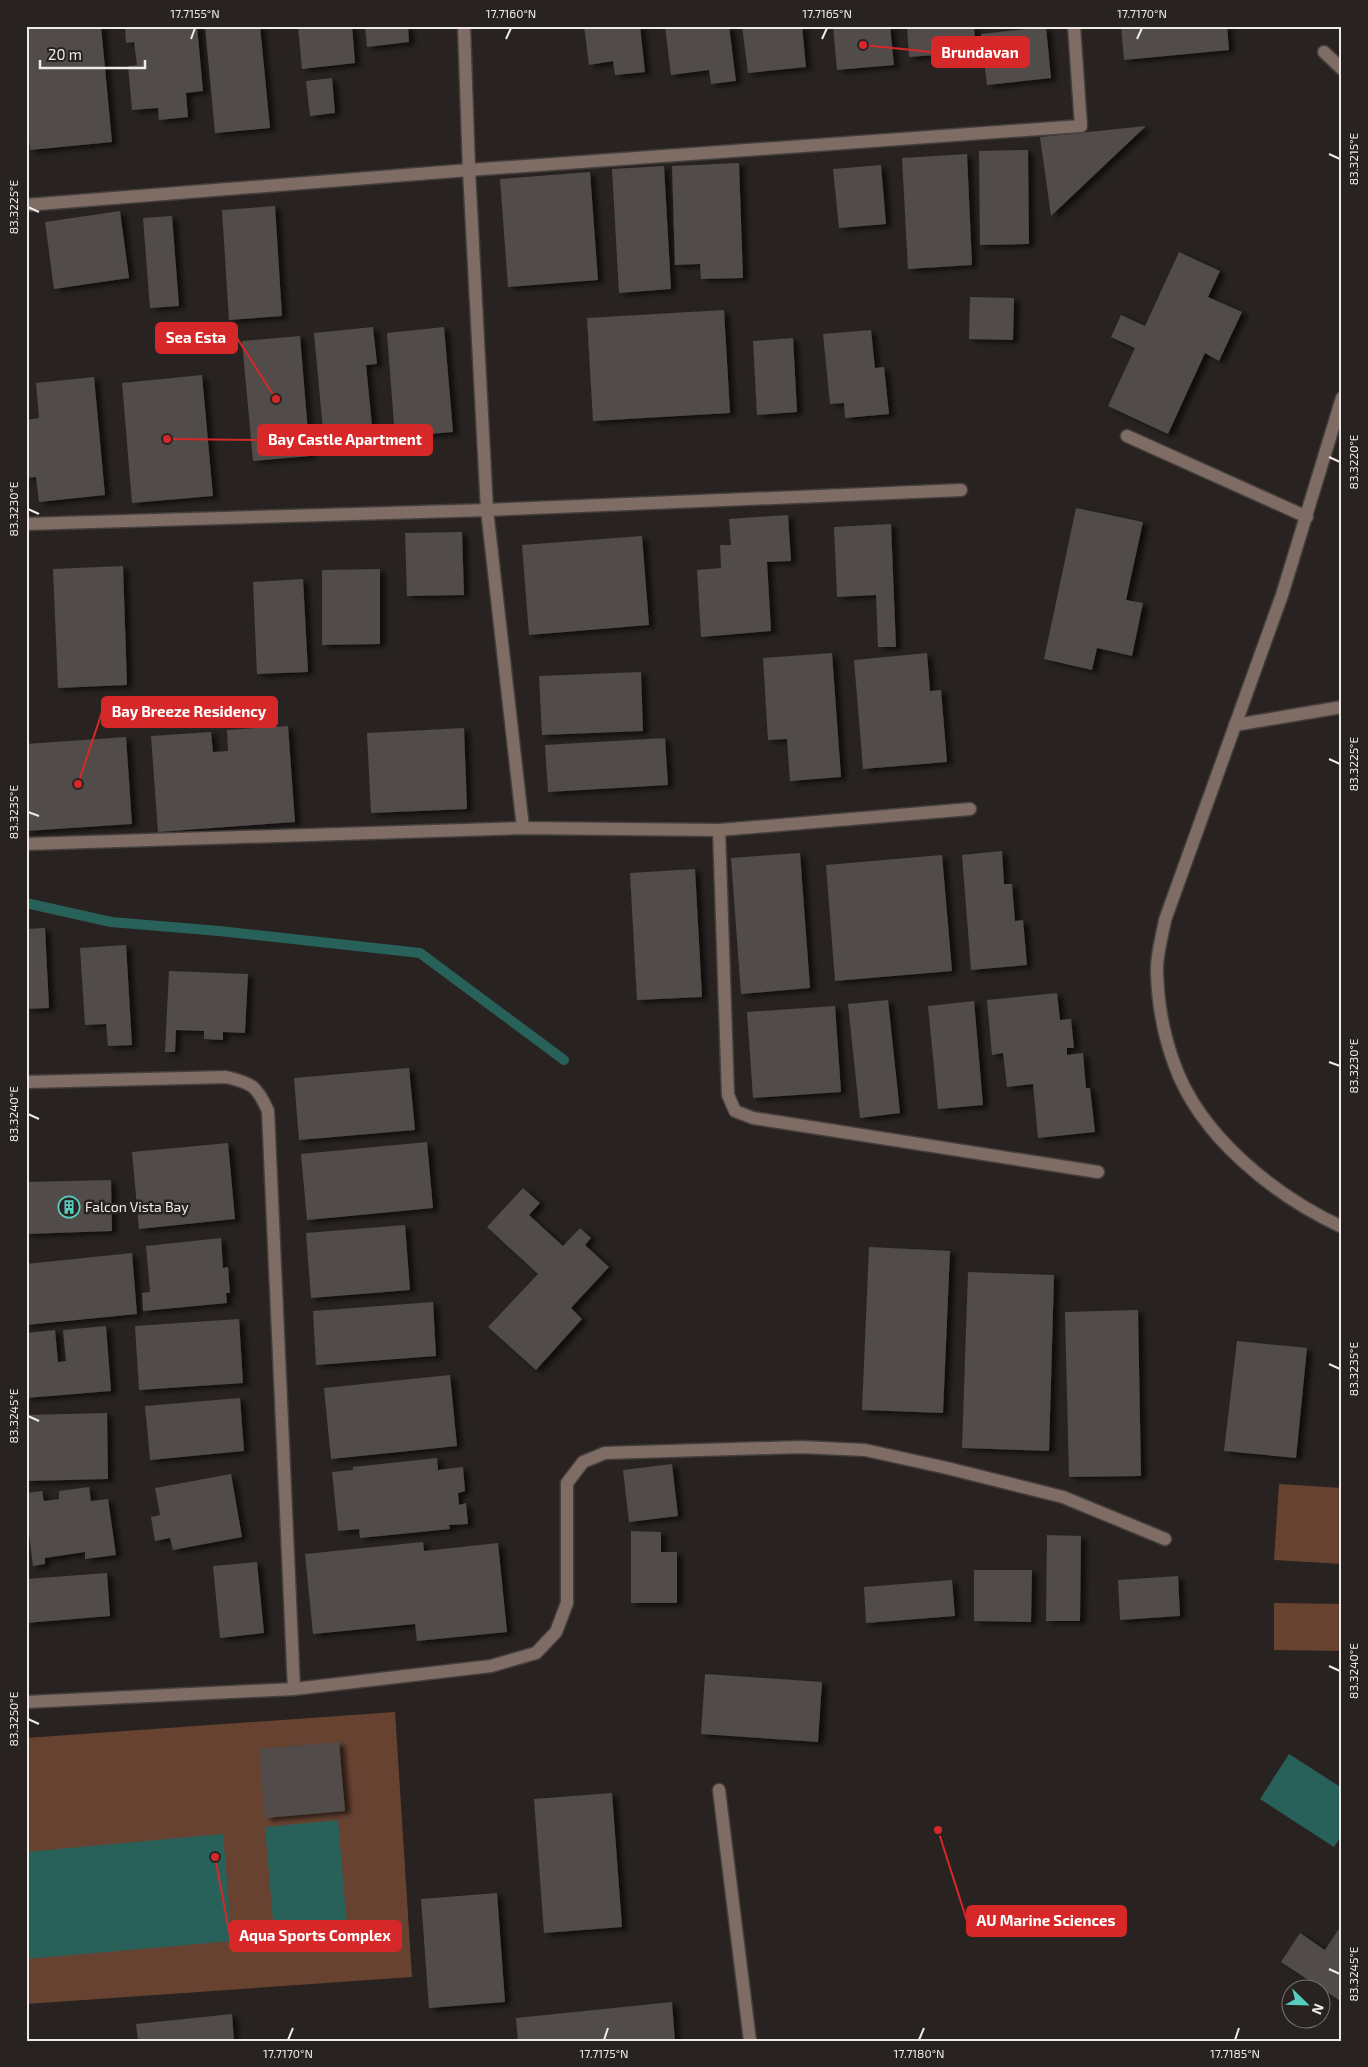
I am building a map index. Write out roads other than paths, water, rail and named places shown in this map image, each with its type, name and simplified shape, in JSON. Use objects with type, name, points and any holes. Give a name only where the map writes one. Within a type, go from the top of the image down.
[{"type":"street","points":[[464,26],[487,510],[523,828]]},
{"type":"street","points":[[26,205],[470,170],[1081,126],[1074,26]]},
{"type":"street","points":[[1324,52],[1342,69]]},
{"type":"street","points":[[1342,398],[1282,595],[1165,920],[1157,971],[1162,1020],[1175,1067],[1199,1112],[1236,1156],[1281,1193],[1342,1227]]},
{"type":"street","points":[[1127,436],[1307,517]]},
{"type":"street","points":[[26,524],[487,510],[961,490]]},
{"type":"street","points":[[1235,725],[1342,706]]},
{"type":"street","points":[[26,844],[523,828],[719,830],[970,809]]},
{"type":"street","points":[[719,830],[728,1094],[735,1111],[754,1118],[1098,1172]]},
{"type":"street","points":[[26,1082],[226,1077],[244,1081],[260,1092],[268,1111],[294,1689]]},
{"type":"street","points":[[26,1702],[294,1689],[491,1666],[536,1653],[556,1632],[567,1603],[567,1483],[583,1462],[605,1453],[800,1447],[865,1450],[1063,1497],[1165,1539]]},
{"type":"street","points":[[719,1790],[750,2041]]},
{"type":"water","points":[[1289,1754],[1342,1788],[1342,1835],[1334,1847],[1260,1799]]},
{"type":"water","points":[[338,1820],[347,1926],[274,1932],[265,1827]]},
{"type":"water","points":[[223,1834],[232,1941],[26,1959],[26,1852]]},
{"type":"waterway","points":[[26,903],[111,922],[219,931],[420,953],[564,1060]]},
{"type":"place","name":"Brundavan","points":[[863,45]]},
{"type":"place","name":"Sea Esta","points":[[276,399]]},
{"type":"place","name":"Bay Castle Apartment","points":[[167,439]]},
{"type":"place","name":"Bay Breeze Residency","points":[[78,784]]},
{"type":"place","name":"Falcon Vista Bay","points":[[69,1207]]},
{"type":"place","name":"AU Marine Sciences","points":[[938,1830]]},
{"type":"place","name":"Aqua Sports Complex","points":[[215,1857]]}]
